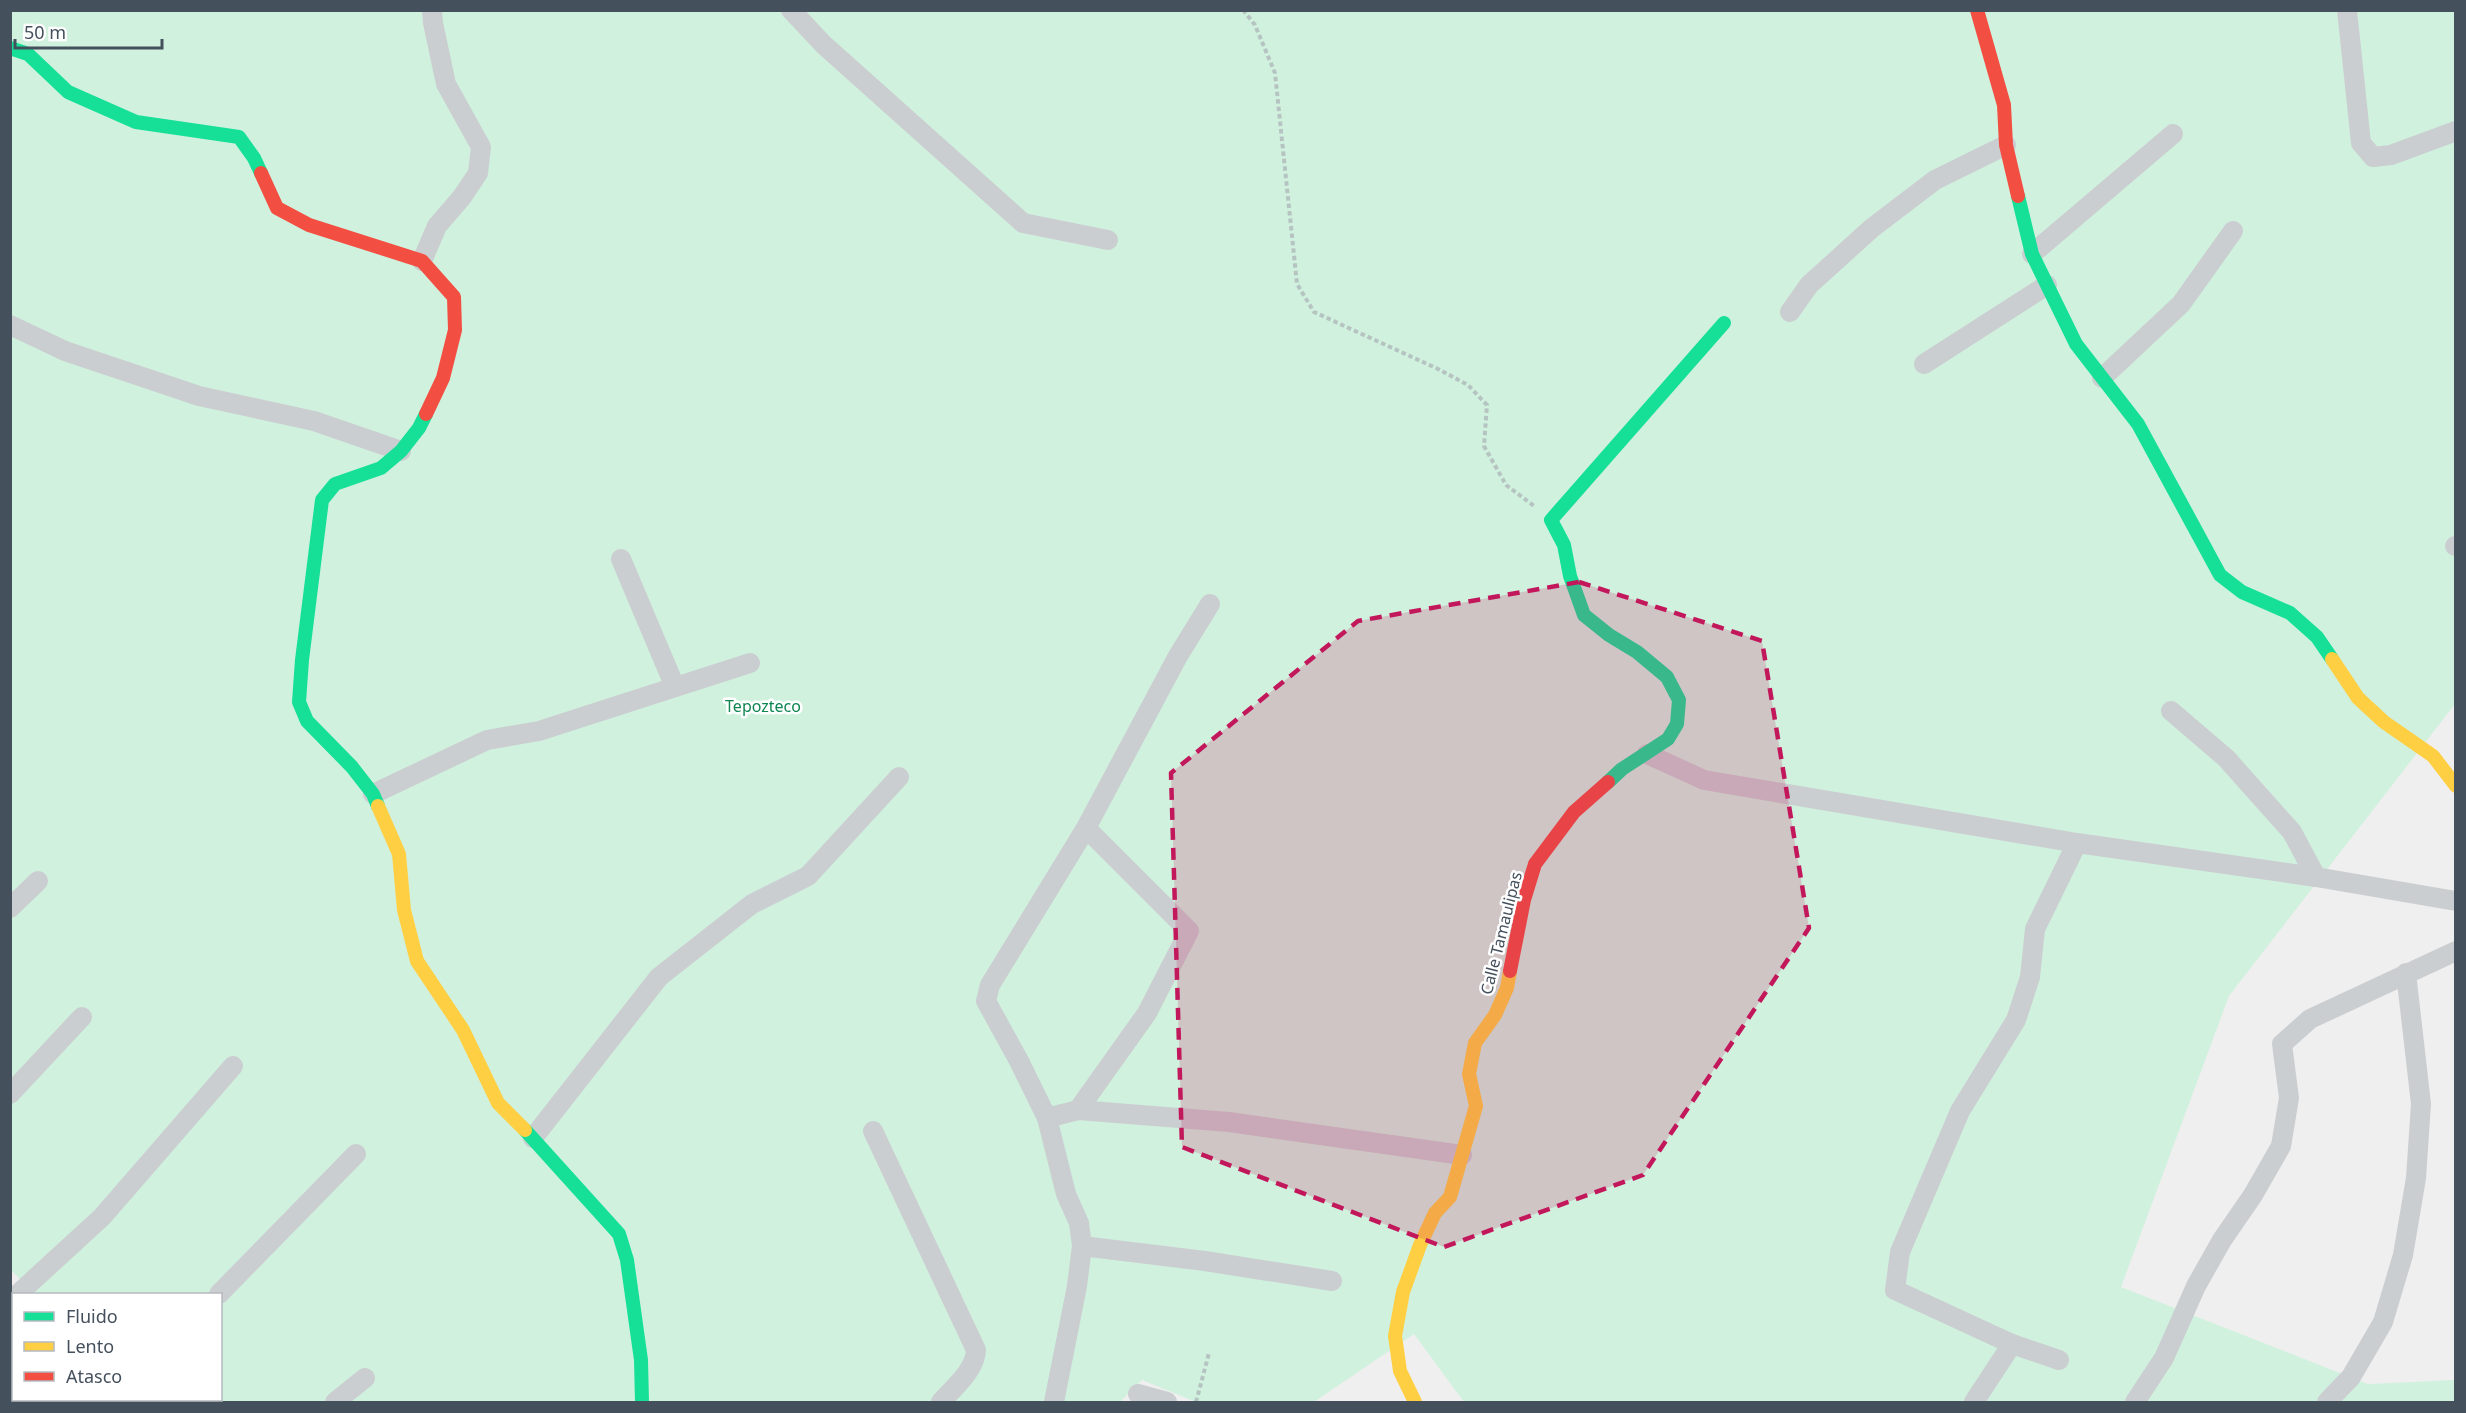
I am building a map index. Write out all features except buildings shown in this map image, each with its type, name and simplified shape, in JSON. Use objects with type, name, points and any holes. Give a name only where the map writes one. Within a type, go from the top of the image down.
[{"type":"street","points":[[422,261],[437,226],[462,197],[478,173],[481,147],[446,84],[432,10]]},
{"type":"street","points":[[791,10],[824,45],[1023,223],[1108,240]]},
{"type":"street","points":[[1977,10],[2004,105],[2006,146],[2032,254],[2076,344],[2139,424],[2220,575],[2242,592],[2290,613],[2317,637],[2358,698],[2384,722],[2433,756],[2456,786]]},
{"type":"street","points":[[2348,10],[2361,144],[2373,157],[2391,155],[2456,131]]},
{"type":"street","points":[[10,48],[28,54],[68,92],[136,122],[239,137],[254,158],[277,208],[309,225],[422,261],[454,297],[455,330],[444,378],[419,428],[401,451],[381,468],[334,484],[322,500],[299,702],[308,721],[352,767],[373,794],[399,854],[404,910],[417,961],[463,1030],[498,1103],[619,1234],[627,1260],[641,1360],[642,1402]]},
{"type":"street","points":[[2032,254],[2173,134]]},
{"type":"street","points":[[1790,312],[1809,285],[1881,221],[1935,180],[2006,146]]},
{"type":"street","points":[[2103,378],[2181,304],[2233,231]]},
{"type":"street","points":[[1924,364],[2047,285]]},
{"type":"street","points":[[1551,520],[1724,323]]},
{"type":"street","points":[[10,325],[64,351],[200,396],[314,422],[401,451]]},
{"type":"street","name":"Calle Tamaulipas","points":[[1415,1402],[1400,1371],[1395,1336],[1403,1292],[1420,1245],[1436,1213],[1450,1197],[1476,1106],[1468,1074],[1475,1043],[1495,1015],[1507,988],[1524,900],[1535,864],[1574,812],[1622,769],[1668,739],[1677,724],[1679,700],[1667,677],[1637,652],[1609,635],[1584,615],[1570,576],[1564,545],[1551,520]]},
{"type":"street","points":[[621,559],[675,687]]},
{"type":"street","points":[[1054,1402],[1077,1286],[1082,1246],[1079,1223],[1066,1194],[1047,1118],[986,1001],[990,985],[1086,828],[1209,603]]},
{"type":"street","points":[[373,794],[487,740],[539,730],[750,663]]},
{"type":"street","points":[[2171,711],[2226,758],[2292,832],[2316,877]]},
{"type":"street","points":[[1647,754],[1704,780],[2077,843],[2316,877],[2456,901]]},
{"type":"street","points":[[532,1138],[659,977],[752,903],[808,876],[899,777]]},
{"type":"street","points":[[1078,1110],[1147,1012],[1189,931],[1086,828]]},
{"type":"street","points":[[2059,1360],[2012,1344],[1894,1290],[1900,1252],[1960,1111],[2016,1020],[2030,977],[2035,929],[2077,843]]},
{"type":"street","points":[[10,908],[38,881]]},
{"type":"street","points":[[2135,1402],[2164,1358],[2196,1286],[2253,1196],[2281,1146],[2289,1098],[2282,1044],[2310,1019],[2456,951]]},
{"type":"street","points":[[2327,1402],[2351,1377],[2383,1322],[2403,1255],[2416,1178],[2421,1104],[2406,973]]},
{"type":"street","points":[[10,1094],[82,1017]]},
{"type":"street","points":[[19,1293],[102,1217],[233,1066]]},
{"type":"street","points":[[1047,1118],[1078,1110],[1229,1122],[1462,1155]]},
{"type":"street","points":[[873,1131],[976,1350],[972,1366],[940,1402]]},
{"type":"street","points":[[220,1293],[356,1154]]},
{"type":"street","points":[[1082,1246],[1205,1261],[1332,1281]]},
{"type":"street","points":[[1974,1402],[2012,1344]]},
{"type":"street","points":[[335,1402],[365,1378]]},
{"type":"street","points":[[1138,1394],[1167,1402]]},
{"type":"path","points":[[1243,10],[1255,25],[1275,73],[1298,284],[1314,312],[1468,385],[1487,405],[1484,446],[1506,485],[1551,520]]},
{"type":"path","points":[[1196,1402],[1209,1353]]},
{"type":"highlighted area","points":[[1579,582],[1762,641],[1809,928],[1643,1175],[1444,1247],[1182,1147],[1171,773],[1358,621]]},
{"type":"green space","name":"Tepozteco","points":[[11,11],[2455,11],[2455,704],[2229,996],[2121,1287],[2368,1384],[2455,1380],[2455,1402],[1464,1402],[1414,1334],[1314,1402],[1196,1402],[1142,1380],[1120,1402],[139,1402],[138,1401],[222,1401],[222,1293],[33,1293],[11,1270]]},
{"type":"traffic: fast","points":[[10,48],[28,54],[68,92],[136,122],[239,137],[254,158],[261,173]]},
{"type":"traffic: fast","points":[[2018,196],[2032,254],[2076,344],[2138,424],[2220,575],[2242,592],[2290,613],[2317,637],[2332,659]]},
{"type":"traffic: fast","points":[[1608,782],[1622,769],[1668,739],[1677,724],[1679,700],[1667,677],[1637,652],[1609,635],[1584,615],[1570,576],[1564,545],[1551,520],[1724,323]]},
{"type":"traffic: fast","points":[[378,806],[373,794],[352,767],[307,721],[299,702],[302,660],[322,500],[335,484],[381,468],[401,451],[419,428],[426,414]]},
{"type":"traffic: fast","points":[[525,1130],[619,1234],[627,1260],[641,1360],[642,1402]]},
{"type":"traffic: slow","points":[[2332,659],[2358,698],[2384,722],[2433,756],[2456,786]]},
{"type":"traffic: slow","points":[[378,806],[399,854],[404,910],[417,961],[463,1030],[498,1103],[525,1130]]},
{"type":"traffic: slow","points":[[1415,1402],[1400,1371],[1395,1336],[1403,1292],[1420,1245],[1435,1213],[1450,1197],[1476,1106],[1469,1074],[1475,1043],[1495,1015],[1507,988],[1510,971]]},
{"type":"traffic: jam","points":[[1977,10],[2004,105],[2006,145],[2018,196]]},
{"type":"traffic: jam","points":[[261,173],[277,208],[309,225],[422,261],[454,297],[455,330],[443,378],[426,414]]},
{"type":"traffic: jam","points":[[1510,971],[1524,900],[1535,864],[1574,812],[1608,782]]}]
